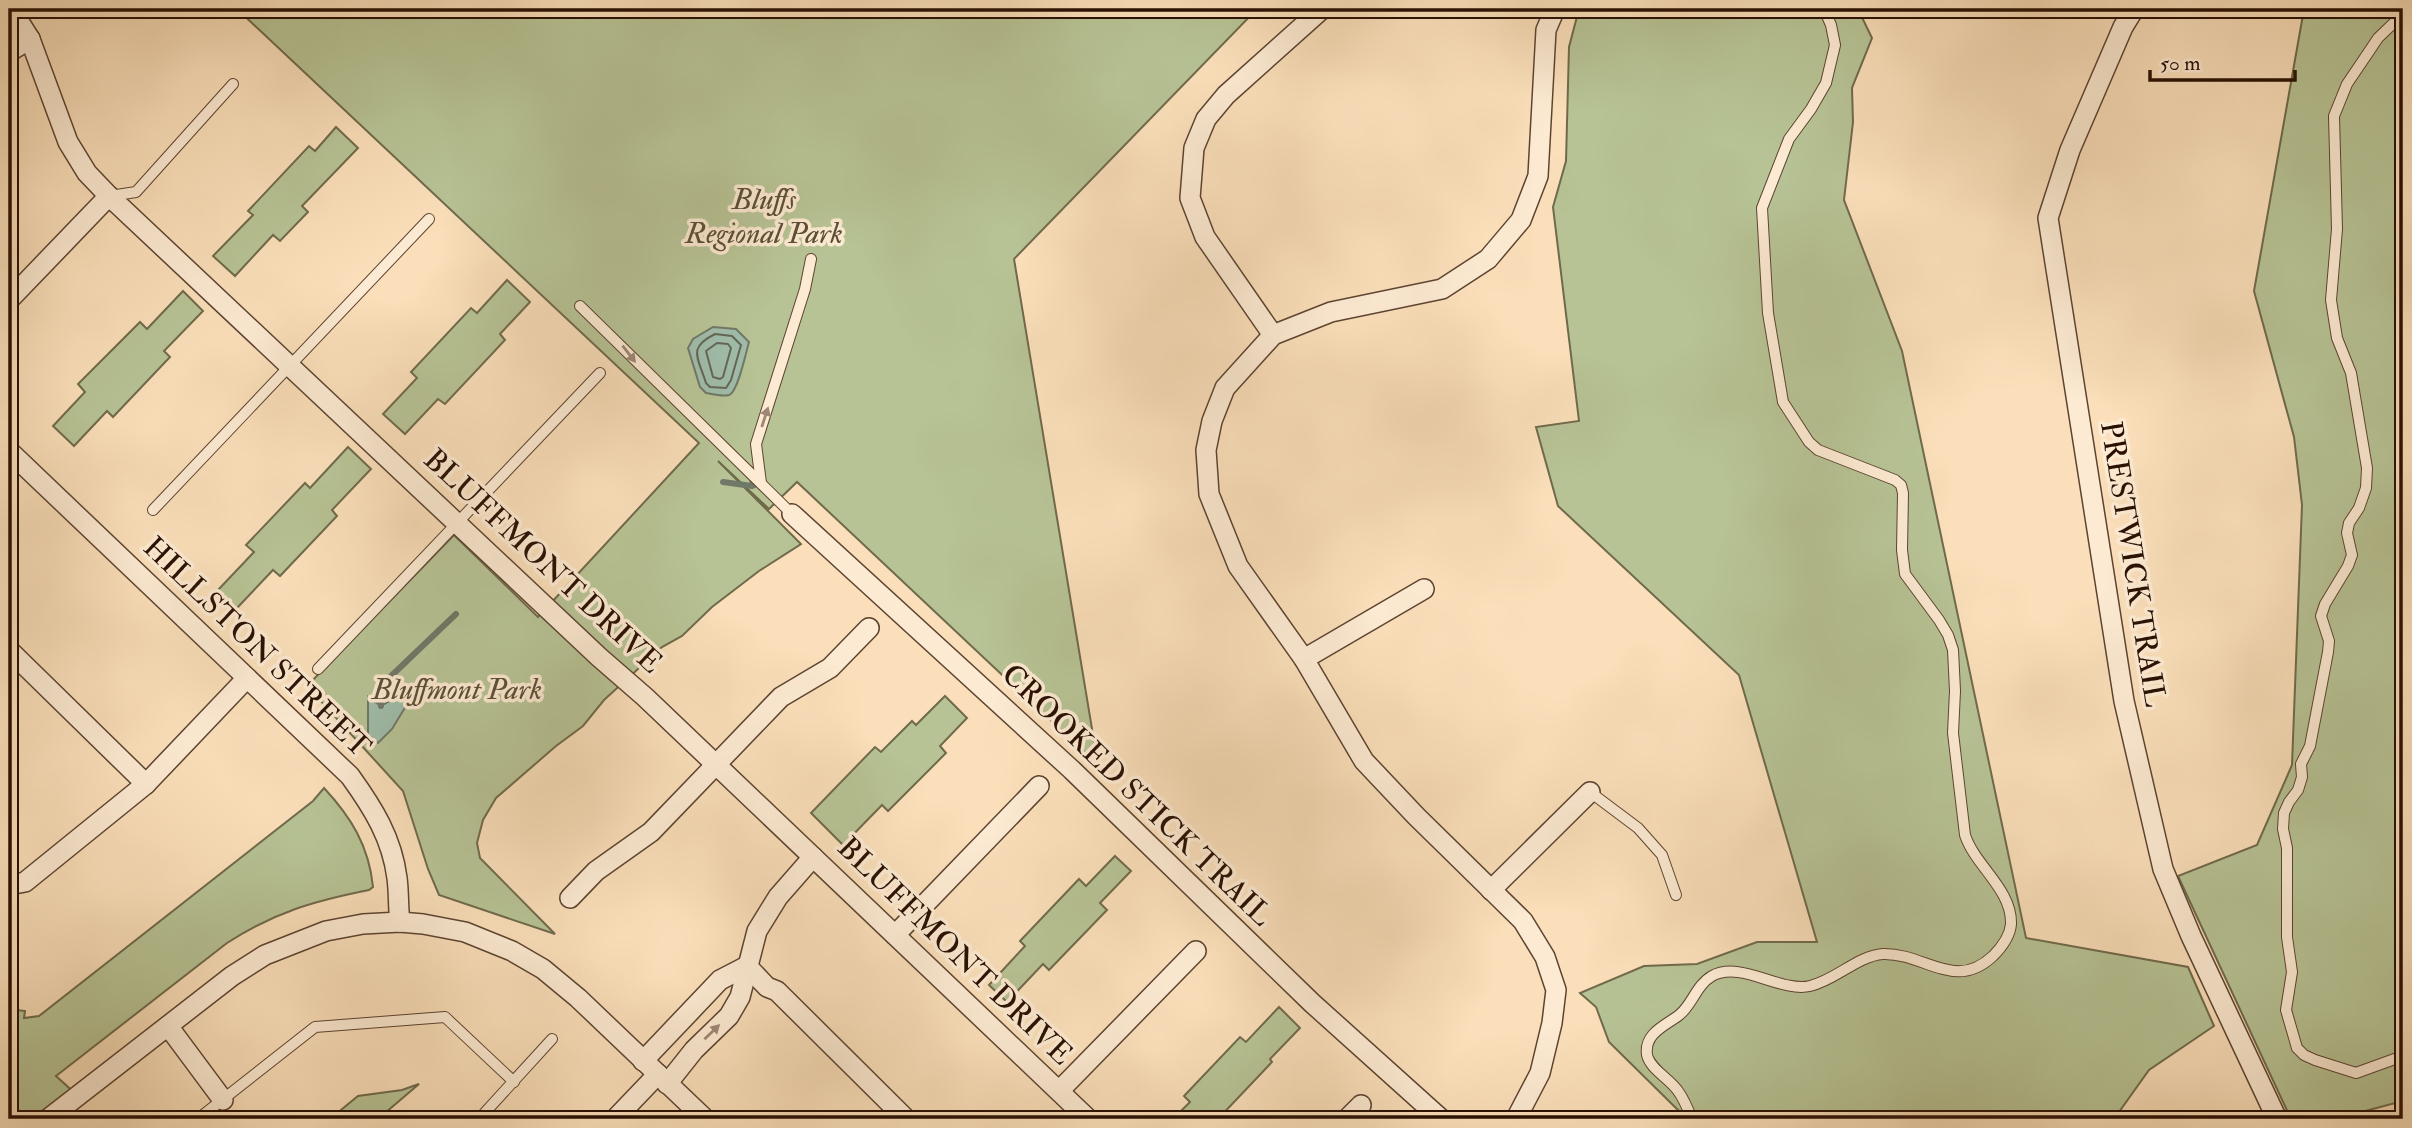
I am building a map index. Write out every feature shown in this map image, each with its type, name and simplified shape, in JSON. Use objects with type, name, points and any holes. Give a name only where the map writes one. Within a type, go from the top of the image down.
[{"type":"street","name":"BLUFFMONT DRIVE","points":[[11,9],[30,39],[68,142],[87,173],[109,196],[716,764],[1088,1119]]},
{"type":"street","points":[[1273,335],[1205,237],[1190,198],[1194,148],[1206,119],[1226,95],[1322,9]]},
{"type":"street","points":[[1516,1119],[1540,1073],[1552,1023],[1556,990],[1545,957],[1523,921],[1364,761],[1304,659],[1238,566],[1209,494],[1206,450],[1212,421],[1225,388],[1273,335],[1331,312],[1442,289],[1488,259],[1521,220],[1538,176],[1546,30],[1555,9]]},
{"type":"street","name":"PRESTWICK TRAIL","points":[[2134,9],[2123,27],[2070,150],[2048,218],[2124,701],[2164,869],[2191,936],[2277,1119]]},
{"type":"street","points":[[9,52],[30,39]]},
{"type":"street","points":[[9,300],[109,196]]},
{"type":"street","name":"HILLSTON STREET","points":[[9,451],[350,776],[373,807],[388,839],[397,878],[400,922]]},
{"type":"street","name":"CROOKED STICK TRAIL","points":[[792,513],[1072,771],[1312,1003],[1441,1119]]},
{"type":"street","points":[[1304,659],[1424,589]]},
{"type":"street","points":[[570,898],[596,871],[651,832],[781,697],[830,667],[869,628]]},
{"type":"street","points":[[9,650],[146,784]]},
{"type":"street","points":[[9,885],[24,882],[146,784],[247,678]]},
{"type":"street","points":[[895,935],[1039,786]]},
{"type":"street","points":[[1491,890],[1590,792]]},
{"type":"street","points":[[656,1073],[694,1050],[729,1016],[740,997],[757,931],[778,897],[813,857]]},
{"type":"street","points":[[48,1119],[232,976],[265,955],[326,931],[363,924],[400,922],[465,932],[512,951],[543,969],[578,998],[705,1119]]},
{"type":"street","points":[[1059,1091],[1196,951]]},
{"type":"street","points":[[615,1119],[656,1073],[720,980],[747,966]]},
{"type":"street","points":[[747,966],[767,987],[777,991],[906,1119]]},
{"type":"street","points":[[169,1026],[223,1100]]},
{"type":"street","points":[[1347,1119],[1361,1105]]},
{"type":"lane","points":[[1692,1119],[1681,1094],[1651,1064],[1647,1056],[1648,1044],[1655,1031],[1686,1009],[1704,982],[1712,976],[1730,972],[1808,987],[1869,957],[1884,954],[1955,971],[1974,970],[1997,952],[2006,940],[2011,925],[2004,896],[1969,846],[1965,835],[1953,733],[1953,650],[1939,620],[1905,574],[1902,562],[1901,485],[1895,480],[1818,450],[1809,442],[1783,402],[1768,313],[1762,208],[1788,139],[1826,83],[1835,45],[1831,24],[1824,9]]},
{"type":"lane","points":[[2403,14],[2378,38],[2347,84],[2334,116],[2334,197],[2337,229],[2330,300],[2337,338],[2351,373],[2356,397],[2357,420],[2367,468],[2366,488],[2359,508],[2349,523],[2347,533],[2352,555],[2321,616],[2329,641],[2329,652],[2310,746],[2301,764],[2302,777],[2298,790],[2284,813],[2283,829],[2287,849],[2287,937],[2292,972],[2286,1010],[2297,1048],[2315,1060],[2356,1073],[2403,1056]]},
{"type":"lane","points":[[109,196],[136,192],[233,84]]},
{"type":"lane","points":[[153,510],[429,219]]},
{"type":"lane","points":[[761,484],[756,444],[805,289],[811,259]]},
{"type":"lane","points":[[580,306],[623,345],[635,362],[792,513]]},
{"type":"lane","points":[[318,669],[600,373]]},
{"type":"lane","points":[[1590,792],[1638,828],[1662,855],[1676,895]]},
{"type":"lane","points":[[198,1119],[315,1027],[445,1017],[514,1082]]},
{"type":"lane","points":[[479,1119],[552,1039]]},
{"type":"green space","name":"Bluffs Regional Park","points":[[237,9],[1257,9],[1014,259],[1098,765],[797,482],[769,509],[718,461],[801,544],[759,571],[712,607],[682,636],[662,647],[604,700],[583,726],[496,798],[483,820],[477,843],[480,858],[555,934],[439,895],[403,791],[307,686],[454,535],[538,617],[699,443]]},
{"type":"green space","points":[[1579,9],[1858,9],[1872,38],[1852,88],[1853,122],[1844,200],[1902,351],[2026,938],[2188,967],[2214,1026],[2149,1070],[2114,1119],[1681,1119],[1679,1111],[1609,1042],[1596,1007],[1580,993],[1644,966],[1697,964],[1757,942],[1817,942],[1739,675],[1558,506],[1536,427],[1579,421],[1553,207],[1566,161],[1569,47]]},
{"type":"green space","points":[[2304,9],[2403,9],[2403,1101],[2335,1119],[2291,1119],[2178,876],[2257,845],[2292,765],[2302,505],[2294,437],[2254,291]]},
{"type":"green space","points":[[336,127],[358,148],[302,206],[308,212],[280,241],[273,235],[235,276],[213,256],[253,215],[248,211],[309,146],[315,151]]},
{"type":"green space","points":[[507,280],[530,302],[500,334],[505,340],[445,404],[438,399],[405,434],[383,414],[417,378],[411,372],[471,308],[477,313]]},
{"type":"green space","points":[[183,291],[203,311],[164,351],[170,357],[113,417],[107,411],[74,446],[53,426],[85,392],[78,384],[140,322],[147,329]]},
{"type":"green space","points":[[348,447],[371,469],[332,510],[337,516],[280,576],[273,570],[237,608],[218,590],[254,552],[246,545],[305,483],[310,488]]},
{"type":"green space","points":[[945,696],[967,718],[940,746],[946,753],[888,811],[882,805],[843,845],[811,813],[875,747],[881,752],[912,721],[916,725]]},
{"type":"green space","points":[[324,788],[350,821],[363,845],[373,887],[295,909],[262,923],[227,943],[56,1076],[78,1096],[48,1119],[9,1119],[9,1009],[25,1011],[24,1018],[39,1016],[313,801]]},
{"type":"green space","points":[[1115,856],[1131,871],[1100,903],[1107,910],[1049,970],[1043,964],[1007,1002],[989,985],[1025,946],[1020,941],[1079,879],[1086,886]]},
{"type":"green space","points":[[1279,1007],[1300,1028],[1270,1059],[1272,1062],[1218,1119],[1173,1119],[1190,1102],[1184,1096],[1240,1037],[1246,1042]]},
{"type":"green space","points":[[419,1084],[378,1119],[330,1119],[358,1096],[402,1090]]},
{"type":"water","points":[[713,327],[736,329],[749,342],[738,380],[729,395],[706,393],[700,387],[688,348],[693,339]]},
{"type":"water","points":[[401,694],[409,701],[392,729],[378,743],[368,735],[368,697],[381,706]]},
{"type":"waterway","points":[[723,482],[752,486],[752,480]]},
{"type":"waterway","points":[[381,706],[380,692],[388,679],[456,614]]},
{"type":"park label","name":"Bluffmont Park","points":[[457,689]]}]
